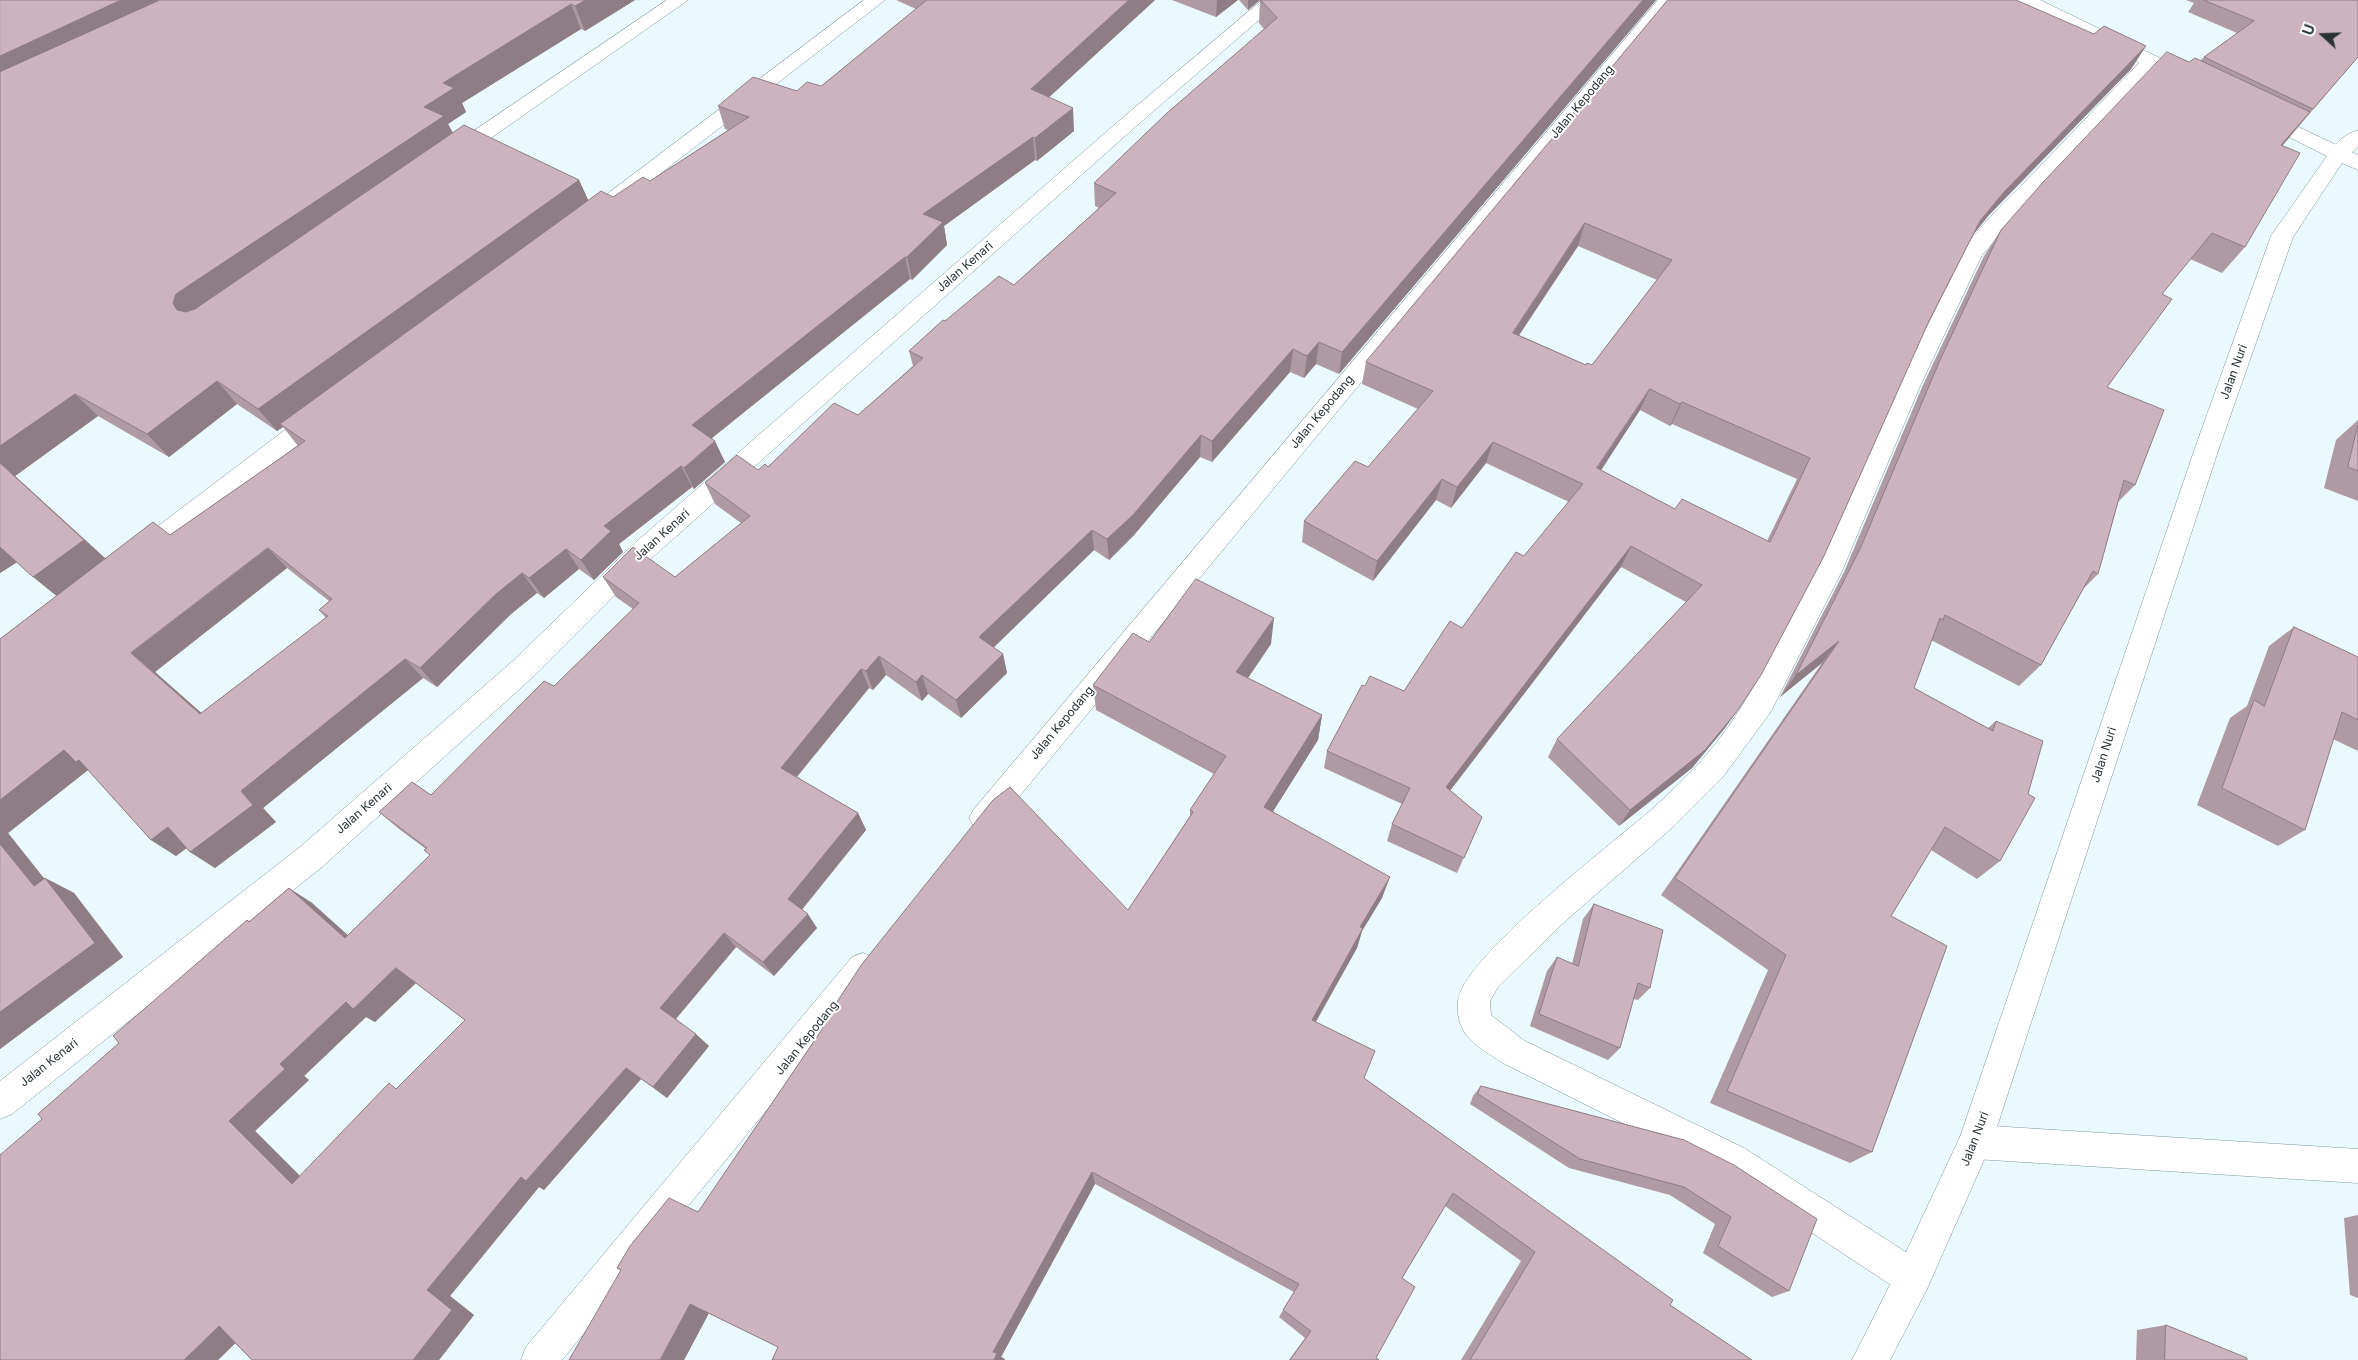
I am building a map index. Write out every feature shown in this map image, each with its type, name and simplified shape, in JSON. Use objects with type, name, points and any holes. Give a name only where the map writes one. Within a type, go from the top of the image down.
[{"type":"street","points":[[434,168],[679,0]]},
{"type":"street","points":[[600,209],[876,0]]},
{"type":"street","name":"Jalan Kenari","points":[[0,1102],[311,857],[524,668],[652,542],[1127,124],[1273,0]]},
{"type":"street","name":"Jalan Kepodang","points":[[967,839],[1668,0]]},
{"type":"street","points":[[2025,0],[2205,88]]},
{"type":"street","points":[[1913,1278],[1732,1160],[1514,1052],[1490,1036],[1475,1022],[1474,998],[1487,976],[1501,962],[1551,914],[1663,818],[1712,769],[1760,705],[1829,571],[1909,384],[1973,252],[2019,200],[2151,62]]},
{"type":"street","points":[[2241,105],[2352,150]]},
{"type":"street","name":"Jalan Nuri","points":[[1870,1360],[1913,1278],[1975,1142],[2207,448],[2282,236],[2352,150]]},
{"type":"street","points":[[118,570],[338,402]]},
{"type":"street","name":"Jalan Kepodang","points":[[539,1360],[802,1045],[882,946]]},
{"type":"street","points":[[1975,1142],[2358,1166]]},
{"type":"building","points":[[0,0],[121,0],[0,56]]},
{"type":"building","points":[[160,0],[586,0],[575,6],[571,4],[443,83],[454,88],[424,107],[444,116],[176,294],[173,303],[177,310],[186,312],[195,309],[464,125],[579,180],[258,409],[217,381],[147,434],[75,394],[0,446],[0,72]]},
{"type":"building","points":[[927,0],[1129,0],[1031,89],[1073,108],[1035,138],[1033,137],[923,214],[943,222],[907,257],[692,425],[715,441],[684,468],[681,466],[604,526],[611,531],[581,560],[566,549],[529,578],[522,573],[496,594],[420,668],[405,659],[241,791],[253,805],[190,852],[168,827],[151,840],[79,760],[76,762],[64,750],[0,800],[0,639],[153,522],[170,535],[305,441],[280,424],[601,191],[613,197],[643,177],[650,181],[749,117],[718,106],[753,77],[797,91],[807,82],[821,86]],"holes":[[[268,548],[332,599],[319,610],[328,616],[200,714],[131,653]]]},
{"type":"building","points":[[1261,0],[1643,0],[1342,352],[1319,342],[1307,356],[1293,349],[1212,441],[1201,435],[1133,515],[1107,539],[1092,530],[979,637],[1003,654],[956,700],[922,675],[916,682],[879,656],[866,671],[861,669],[781,768],[858,813],[788,899],[808,914],[763,962],[724,933],[660,1008],[696,1034],[653,1087],[626,1068],[526,1181],[521,1177],[427,1290],[452,1310],[413,1360],[252,1360],[219,1326],[184,1360],[0,1360],[0,1155],[42,1119],[38,1114],[119,1043],[113,1036],[247,920],[249,922],[289,888],[345,938],[430,855],[424,850],[427,848],[379,812],[412,782],[431,795],[544,681],[554,686],[639,603],[603,577],[633,547],[675,577],[750,516],[705,483],[737,455],[758,470],[765,464],[768,467],[834,403],[858,415],[923,358],[909,351],[943,320],[945,321],[999,276],[1014,285],[1116,193],[1094,183],[1167,113],[1277,18]],"holes":[[[396,968],[465,1020],[396,1089],[389,1083],[292,1184],[229,1121],[285,1069],[280,1064],[346,1002],[353,1009]]]},
{"type":"building","points":[[1668,0],[2016,0],[2094,34],[2104,26],[2146,46],[2004,192],[1980,221],[1929,321],[1824,556],[1761,675],[1738,710],[1705,750],[1630,810],[1557,739],[1702,585],[1631,546],[1446,787],[1482,817],[1464,858],[1392,824],[1410,788],[1327,751],[1362,685],[1365,686],[1370,676],[1404,691],[1450,621],[1462,628],[1516,552],[1524,556],[1583,484],[1493,442],[1457,487],[1442,479],[1377,561],[1304,521],[1355,461],[1368,467],[1433,391],[1366,362]],"holes":[[[1585,223],[1672,260],[1592,365],[1587,363],[1586,365],[1513,333]],[[1650,389],[1680,404],[1682,402],[1810,458],[1770,542],[1682,499],[1675,509],[1597,468]]]},
{"type":"building","points":[[2204,0],[2358,0],[2358,57],[2313,109],[2204,57],[2254,21]]},
{"type":"building","points":[[2167,52],[2189,62],[2195,58],[2310,112],[2281,145],[2300,153],[2245,247],[2212,233],[2162,294],[2172,299],[2107,387],[2164,410],[2135,485],[2124,480],[2098,574],[2093,571],[2041,665],[1945,615],[1943,620],[1940,618],[1914,688],[1993,731],[1996,721],[2043,741],[2028,794],[2035,798],[2000,861],[1945,827],[1891,916],[1947,946],[1872,1152],[1727,1091],[1786,955],[1675,878],[1839,641],[1796,675],[1860,549],[1940,360],[2001,230],[2045,180]]},
{"type":"building","points":[[2358,425],[2358,471],[2348,467]]},
{"type":"building","points":[[0,463],[84,540],[33,577],[0,547]]},
{"type":"building","points":[[1196,579],[1274,618],[1236,672],[1322,715],[1264,807],[1390,877],[1360,927],[1363,928],[1312,1020],[1375,1051],[1364,1078],[1673,1300],[1670,1305],[1752,1360],[1470,1360],[1535,1252],[1453,1193],[1402,1278],[1415,1287],[1376,1358],[1379,1360],[1290,1360],[1311,1331],[1283,1310],[1299,1284],[1092,1172],[993,1352],[997,1353],[994,1360],[772,1360],[778,1347],[690,1304],[660,1360],[569,1360],[621,1270],[617,1268],[630,1246],[669,1198],[698,1212],[823,1028],[821,1026],[862,964],[993,800],[1010,787],[1128,910],[1193,812],[1190,810],[1226,756],[1093,685],[1133,633],[1149,642]]},
{"type":"building","points":[[2294,627],[2358,657],[2358,720],[2342,712],[2305,830],[2222,788],[2254,700],[2264,706]]},
{"type":"building","points":[[0,844],[34,886],[45,878],[95,943],[0,1012]]},
{"type":"building","points":[[1594,904],[1663,930],[1650,988],[1638,983],[1620,1048],[1539,1014],[1557,957],[1578,966]]},
{"type":"building","points":[[1481,1086],[1684,1140],[1734,1165],[1817,1219],[1789,1291],[1718,1246],[1731,1217],[1684,1187],[1580,1159],[1478,1094]]},
{"type":"building","points":[[2166,1325],[2247,1358],[2247,1360],[2165,1360]]}]
